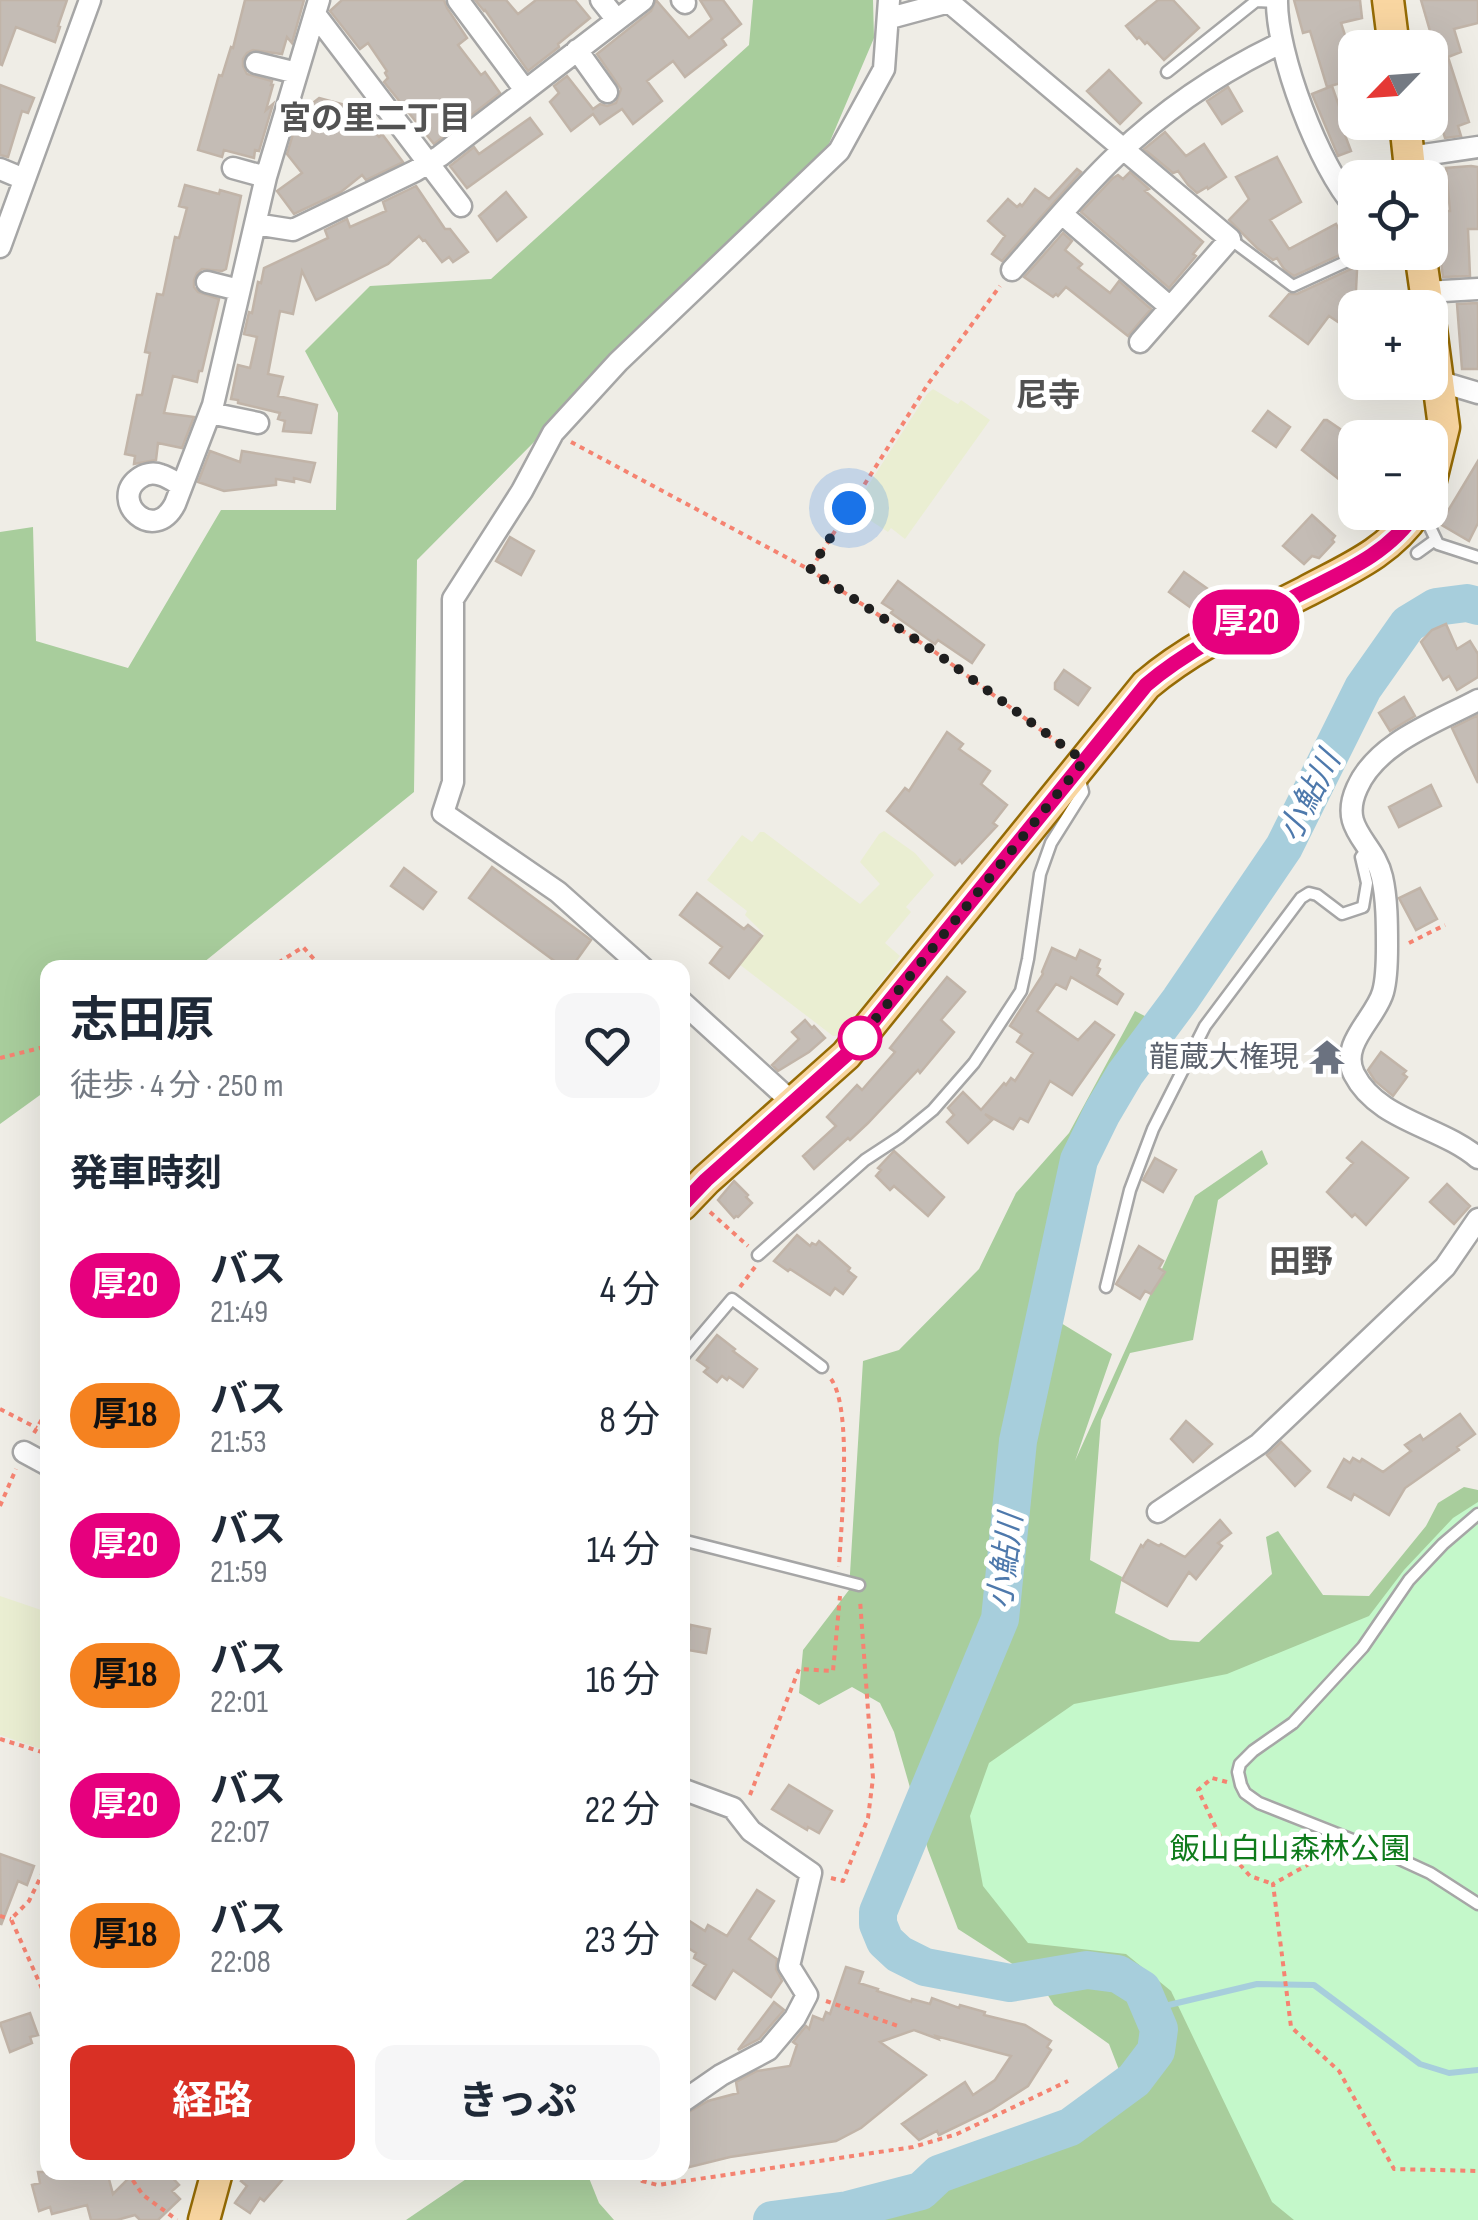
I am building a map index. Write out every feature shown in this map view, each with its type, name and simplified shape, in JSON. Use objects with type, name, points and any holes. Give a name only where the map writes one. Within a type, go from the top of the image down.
[{"type":"main road","points":[[1388,0],[1392,30]]},
{"type":"main road","points":[[690,1197],[846,1055],[1146,685],[1170,664],[1208,642],[1374,556],[1404,530]]},
{"type":"main road","points":[[204,2220],[215,2180]]},
{"type":"street","points":[[0,247],[90,0]]},
{"type":"street","points":[[458,0],[525,90]]},
{"type":"street","points":[[601,0],[616,20]]},
{"type":"street","points":[[255,224],[294,230],[429,163],[644,0]]},
{"type":"street","points":[[1266,1],[1316,141],[1338,183]]},
{"type":"street","points":[[634,960],[558,892],[443,813],[453,782],[453,599],[522,491],[553,433],[618,362],[839,151],[884,69],[890,9],[949,2],[1230,239],[1140,342]]},
{"type":"street","points":[[182,486],[210,413],[266,177],[317,7]]},
{"type":"street","points":[[317,7],[461,206]]},
{"type":"street","points":[[1012,270],[1118,153],[1169,110],[1244,61],[1280,43]]},
{"type":"street","points":[[577,50],[607,92]]},
{"type":"street","points":[[256,63],[296,72]]},
{"type":"street","points":[[1434,160],[1478,147]]},
{"type":"street","points":[[233,168],[266,177]]},
{"type":"street","points":[[0,169],[24,179]]},
{"type":"street","points":[[1062,214],[1170,307]]},
{"type":"street","points":[[207,282],[239,290]]},
{"type":"street","points":[[1448,300],[1478,290]]},
{"type":"street","points":[[1448,384],[1478,393]]},
{"type":"street","points":[[210,413],[258,424]]},
{"type":"street","points":[[1478,700],[1386,750],[1372,763],[1351,806],[1353,826],[1383,880],[1387,949],[1383,993],[1353,1044],[1351,1068],[1363,1090],[1395,1114],[1458,1144],[1478,1158]]},
{"type":"street","points":[[690,1009],[793,1103]]},
{"type":"street","points":[[1158,1512],[1259,1444],[1445,1267],[1478,1218]]},
{"type":"street","points":[[24,1452],[40,1461]]},
{"type":"street","points":[[690,1792],[734,1808],[751,1831],[811,1873],[789,1966],[807,1995],[795,2018],[768,2050],[690,2097]]},
{"type":"lane","points":[[1166,72],[1266,1]]},
{"type":"lane","points":[[1230,239],[1294,286],[1338,265]]},
{"type":"lane","points":[[1431,530],[1438,544],[1478,557]]},
{"type":"lane","points":[[1417,552],[1434,540]]},
{"type":"lane","points":[[758,1254],[865,1160],[900,1138],[932,1110],[995,1033],[1021,991],[1040,874],[1050,842],[1084,792],[1080,766]]},
{"type":"lane","points":[[1106,1286],[1130,1190],[1147,1144],[1206,1026],[1300,898],[1309,892],[1317,895],[1342,914],[1364,906],[1368,884],[1361,857],[1368,848]]},
{"type":"lane","points":[[690,1349],[732,1300],[822,1367]]},
{"type":"lane","points":[[1478,1514],[1409,1580],[1363,1647],[1294,1723],[1253,1751],[1240,1764],[1238,1772],[1245,1793],[1260,1803],[1430,1873],[1478,1904]]},
{"type":"lane","points":[[690,1542],[859,1585]]},
{"type":"path","points":[[810,570],[928,384],[1012,270]]},
{"type":"path","points":[[553,433],[810,570],[935,652],[1080,766]]},
{"type":"path","points":[[1387,949],[1400,948],[1445,925]]},
{"type":"path","points":[[283,960],[303,947],[315,960]]},
{"type":"path","points":[[0,1058],[40,1048]]},
{"type":"path","points":[[690,1202],[762,1258],[732,1300]]},
{"type":"path","points":[[738,1813],[747,1802],[799,1669],[833,1672],[840,1604],[843,1415],[836,1384],[822,1367]]},
{"type":"path","points":[[0,1409],[37,1428]]},
{"type":"path","points":[[0,1506],[40,1423]]},
{"type":"path","points":[[811,1873],[843,1882],[868,1818],[873,1778],[859,1585]]},
{"type":"path","points":[[0,1739],[40,1752]]},
{"type":"path","points":[[1241,1785],[1212,1778],[1198,1790],[1226,1848],[1250,1876],[1273,1884],[1354,1840]]},
{"type":"path","points":[[12,1920],[40,1878]]},
{"type":"path","points":[[1273,1884],[1290,2027],[1339,2071],[1394,2170],[1478,2171]]},
{"type":"path","points":[[0,1916],[12,1920],[40,1984]]},
{"type":"path","points":[[807,1995],[901,2027]]},
{"type":"path","points":[[642,2180],[658,2186],[913,2147],[957,2134],[1068,2081]]},
{"type":"path","points":[[133,2180],[143,2195],[177,2220]]},
{"type":"green space","points":[[753,0],[873,0],[874,38],[828,146],[417,560],[414,792],[207,960],[40,960],[40,1095],[0,1124],[0,532],[33,527],[36,641],[128,668],[221,510],[336,510],[338,413],[305,351],[370,286],[491,279],[749,45]]},
{"type":"green space","points":[[933,389],[958,404],[961,400],[990,420],[905,539],[853,509]]},
{"type":"green space","points":[[884,831],[915,853],[934,875],[906,907],[911,912],[885,943],[900,956],[855,1017],[833,1036],[722,951],[720,948],[737,928],[756,944],[764,934],[745,915],[747,911],[707,880],[742,835],[752,842],[764,832],[860,904],[880,884],[860,862]]},
{"type":"green space","points":[[1135,1011],[1172,1030],[1136,1091],[1109,1106],[1032,1324],[1056,1320],[1112,1354],[1075,1461],[1195,1196],[1262,1150],[1268,1164],[1218,1200],[1193,1340],[1130,1353],[1101,1420],[1090,1560],[1122,1577],[1115,1613],[1170,1640],[1199,1642],[1272,1574],[1266,1537],[1278,1531],[1323,1595],[1369,1596],[1426,1526],[1438,1503],[1464,1487],[1478,1490],[1478,2220],[818,2220],[1022,2164],[1079,2125],[1121,2075],[1109,2044],[1054,2005],[1039,1981],[958,1929],[928,1850],[894,1732],[880,1703],[852,1687],[819,1705],[799,1693],[803,1650],[849,1590],[863,1361],[899,1350],[979,1269],[1016,1193],[1069,1133]]},
{"type":"green space","name":"飯山白山森林公園","points":[[1478,1502],[1478,2220],[1294,2220],[1272,2202],[1171,1991],[1126,1954],[1028,1943],[983,1886],[970,1816],[989,1763],[1074,1704],[1227,1674],[1369,1616],[1404,1570],[1453,1518]]},
{"type":"green space","points":[[0,1596],[40,1610],[40,1749],[0,1735]]},
{"type":"green space","points":[[465,2180],[590,2180],[599,2203],[614,2220],[406,2220]]},
{"type":"building","points":[[0,0],[67,0],[55,42],[16,27],[0,64]]},
{"type":"building","points":[[245,0],[304,0],[292,43],[287,37],[282,54],[253,50],[243,59],[247,74],[272,81],[273,85],[266,110],[273,104],[259,151],[255,150],[254,158],[224,150],[222,157],[198,150]]},
{"type":"building","points":[[342,0],[444,0],[467,38],[458,45],[500,93],[434,144],[384,82],[387,71],[368,43],[360,49],[330,11]]},
{"type":"building","points":[[475,0],[506,0],[518,14],[536,0],[575,0],[590,18],[528,71]]},
{"type":"building","points":[[656,0],[689,38],[712,19],[700,0],[723,0],[741,24],[722,39],[726,45],[685,77],[673,61],[647,81],[662,101],[633,124],[622,109],[600,124],[593,114],[571,131],[550,102],[559,93],[554,86],[567,76],[593,109],[600,104],[616,103],[621,89],[597,54],[651,11]]},
{"type":"building","points":[[1158,0],[1173,0],[1199,28],[1164,60],[1126,26]]},
{"type":"building","points":[[1294,0],[1360,0],[1362,18],[1341,23],[1343,30],[1338,30],[1338,84],[1327,87],[1310,31],[1303,33]]},
{"type":"building","points":[[1421,0],[1478,0],[1478,23],[1454,29],[1461,52],[1448,57],[1448,30],[1430,30]]},
{"type":"building","points":[[1448,57],[1469,122],[1458,126],[1461,136],[1448,138]]},
{"type":"building","points":[[1109,70],[1141,103],[1120,124],[1087,91]]},
{"type":"building","points":[[0,85],[34,98],[28,113],[22,111],[8,157],[0,155]]},
{"type":"building","points":[[1332,86],[1338,103],[1338,140],[1347,140],[1351,151],[1338,156],[1312,94]]},
{"type":"building","points":[[1228,87],[1242,111],[1222,124],[1207,101]]},
{"type":"building","points":[[319,98],[353,107],[379,137],[382,134],[403,162],[366,180],[362,175],[341,192],[294,214],[277,191],[302,173],[287,154],[299,114]]},
{"type":"building","points":[[530,118],[542,134],[467,188],[450,166],[474,147],[479,154]]},
{"type":"building","points":[[1165,132],[1186,156],[1204,144],[1226,177],[1197,193],[1178,171],[1173,173],[1144,149]]},
{"type":"building","points":[[1277,157],[1301,202],[1270,220],[1289,249],[1336,224],[1338,256],[1294,276],[1284,269],[1277,258],[1273,260],[1257,248],[1229,220],[1249,199],[1236,177]]},
{"type":"building","points":[[1478,167],[1478,229],[1468,229],[1470,276],[1443,277],[1442,270],[1448,270],[1448,168]]},
{"type":"building","points":[[1077,169],[1081,172],[1002,261],[992,254],[1005,236],[988,221],[1008,199],[1017,207],[1022,206],[1035,189],[1049,199]]},
{"type":"building","points":[[1130,172],[1149,189],[1145,191],[1203,242],[1169,288],[1081,212],[1113,178],[1118,175],[1123,179]]},
{"type":"building","points":[[185,185],[241,196],[226,269],[202,269],[194,280],[198,292],[219,299],[197,382],[173,376],[164,413],[194,417],[182,448],[158,443],[156,460],[134,464],[135,456],[125,454],[137,395],[142,395],[150,353],[145,352],[157,294],[163,295],[175,237],[179,238],[187,208],[179,206]]},
{"type":"building","points":[[416,186],[445,229],[450,229],[468,252],[453,262],[449,257],[442,262],[419,236],[388,264],[316,300],[302,271],[293,314],[280,311],[268,374],[283,377],[278,396],[317,405],[311,433],[283,431],[285,421],[278,419],[280,413],[231,399],[238,365],[250,368],[257,337],[244,334],[264,268],[328,238],[325,230],[347,219],[350,227],[386,211],[383,202]]},
{"type":"building","points":[[506,192],[526,217],[497,241],[479,216]]},
{"type":"building","points":[[1063,233],[1072,241],[1065,250],[1082,264],[1078,268],[1110,293],[1119,281],[1151,309],[1128,336],[1066,287],[1053,297],[1024,277]]},
{"type":"building","points":[[1349,270],[1357,270],[1356,290],[1338,290],[1338,322],[1329,316],[1308,344],[1270,316],[1289,294]]},
{"type":"building","points":[[1478,303],[1478,369],[1462,369],[1457,304]]},
{"type":"building","points":[[1268,411],[1290,427],[1276,447],[1253,431]]},
{"type":"building","points":[[1324,420],[1338,428],[1338,479],[1302,450]]},
{"type":"building","points":[[210,451],[240,462],[242,451],[315,463],[310,482],[276,479],[276,485],[224,491],[198,482]]},
{"type":"building","points":[[1478,461],[1478,523],[1469,541],[1448,529],[1448,511]]},
{"type":"building","points":[[1312,515],[1335,536],[1319,558],[1312,556],[1304,564],[1283,546]]},
{"type":"building","points":[[510,537],[534,551],[521,575],[496,561]]},
{"type":"building","points":[[1184,572],[1208,589],[1194,610],[1169,592]]},
{"type":"building","points":[[898,581],[984,645],[972,663],[938,640],[935,644],[891,613],[893,610],[882,603]]},
{"type":"building","points":[[1446,624],[1457,649],[1470,641],[1478,654],[1478,677],[1457,690],[1449,676],[1443,680],[1421,642],[1432,630]]},
{"type":"building","points":[[1064,670],[1090,688],[1078,705],[1055,689]]},
{"type":"building","points":[[1404,697],[1415,716],[1390,731],[1379,713]]},
{"type":"building","points":[[1478,715],[1478,783],[1452,728]]},
{"type":"building","points":[[947,732],[963,744],[959,749],[990,771],[981,784],[1007,805],[993,823],[997,826],[962,863],[960,860],[955,865],[887,811],[905,788],[909,791]]},
{"type":"building","points":[[1431,785],[1441,806],[1399,827],[1389,807]]},
{"type":"building","points":[[492,867],[591,940],[577,960],[553,960],[469,898]]},
{"type":"building","points":[[404,868],[436,892],[423,909],[391,886]]},
{"type":"building","points":[[1420,888],[1437,919],[1416,930],[1399,898]]},
{"type":"building","points":[[697,893],[744,929],[748,925],[762,936],[729,978],[710,963],[722,947],[680,915]]},
{"type":"building","points":[[1052,948],[1076,959],[1080,950],[1100,960],[1097,975],[1123,994],[1117,1004],[1071,977],[1066,989],[1056,984],[1037,1011],[1078,1040],[1095,1022],[1114,1035],[1072,1095],[1050,1081],[1028,1122],[1020,1118],[1013,1129],[985,1114],[992,1120],[968,1143],[947,1122],[954,1115],[948,1108],[963,1092],[981,1110],[1004,1083],[1011,1078],[1015,1081],[1033,1053],[1017,1042],[1022,1034],[1010,1026],[1043,974]]},
{"type":"building","points":[[947,977],[965,992],[941,1020],[954,1032],[920,1073],[918,1070],[868,1123],[814,1169],[803,1156],[836,1126],[827,1117],[857,1085],[862,1090],[895,1052],[890,1048]]},
{"type":"building","points":[[805,1020],[825,1038],[778,1071],[772,1065],[799,1039],[792,1032]]},
{"type":"building","points":[[1381,1052],[1406,1071],[1403,1074],[1407,1077],[1393,1096],[1368,1070]]},
{"type":"building","points":[[1362,1142],[1408,1178],[1366,1225],[1327,1192],[1353,1163],[1347,1158]]},
{"type":"building","points":[[894,1151],[944,1197],[928,1216],[894,1186],[890,1190],[876,1176],[881,1170],[878,1168]]},
{"type":"building","points":[[1155,1158],[1176,1170],[1163,1192],[1143,1180]]},
{"type":"building","points":[[734,1181],[752,1203],[734,1218],[718,1200]]},
{"type":"building","points":[[1447,1184],[1470,1206],[1454,1224],[1430,1202]]},
{"type":"building","points":[[797,1235],[810,1246],[819,1241],[850,1268],[848,1271],[856,1277],[843,1294],[835,1288],[830,1295],[774,1261]]},
{"type":"building","points":[[1139,1246],[1163,1261],[1159,1268],[1165,1272],[1151,1294],[1145,1291],[1140,1299],[1116,1284]]},
{"type":"building","points":[[717,1335],[757,1369],[743,1387],[729,1377],[727,1380],[722,1376],[717,1382],[697,1360]]},
{"type":"building","points":[[1460,1414],[1475,1434],[1405,1488],[1389,1515],[1354,1494],[1351,1500],[1328,1487],[1344,1459],[1350,1463],[1353,1458],[1360,1462],[1362,1459],[1383,1472],[1411,1451],[1405,1445],[1420,1435],[1423,1440]]},
{"type":"building","points":[[1186,1421],[1212,1444],[1193,1462],[1171,1439]]},
{"type":"building","points":[[1281,1442],[1310,1471],[1295,1486],[1267,1455]]},
{"type":"building","points":[[1220,1520],[1231,1533],[1218,1543],[1222,1546],[1196,1579],[1189,1572],[1167,1606],[1122,1580],[1141,1545],[1148,1540],[1185,1557]]},
{"type":"building","points":[[691,1625],[710,1629],[706,1653],[690,1650]]},
{"type":"building","points":[[789,1785],[832,1811],[819,1833],[772,1809]]},
{"type":"building","points":[[0,1854],[34,1866],[27,1885],[18,1881],[1,1925]]},
{"type":"building","points":[[757,1890],[774,1901],[749,1939],[777,1959],[776,1969],[782,1981],[771,1997],[733,1970],[715,1999],[693,1985],[706,1965],[694,1958],[696,1953],[690,1949],[690,1921],[705,1931],[708,1925],[727,1936]]},
{"type":"building","points":[[846,1967],[863,1972],[859,1983],[877,1991],[911,2002],[912,1999],[930,2004],[932,1998],[1025,2025],[1051,2041],[1047,2047],[1051,2050],[1028,2086],[991,2110],[939,2135],[937,2131],[919,2140],[902,2124],[965,2082],[973,2095],[995,2080],[1011,2056],[914,2030],[880,2042],[926,2075],[861,2128],[836,2141],[690,2167],[690,2111],[708,2101],[738,2093],[736,2082],[757,2071],[790,2066],[797,2045],[793,2042],[806,2026],[809,2029],[813,2016],[823,2020],[826,2012],[830,2014]]},
{"type":"building","points":[[774,2002],[784,2010],[759,2039],[738,2050]]},
{"type":"building","points":[[30,2013],[38,2035],[30,2037],[32,2043],[10,2052],[0,2023]]},
{"type":"building","points":[[38,2172],[40,2180],[109,2180],[113,2194],[127,2180],[174,2180],[179,2185],[172,2191],[180,2199],[158,2220],[140,2220],[135,2215],[91,2220],[87,2205],[52,2214],[50,2207],[39,2211],[32,2185],[40,2183]]},
{"type":"building","points":[[282,2180],[264,2201],[260,2198],[250,2213],[235,2203],[247,2186],[241,2181]]},
{"type":"waterway","name":"小鮎川","points":[[772,2220],[848,2210],[921,2191],[939,2174],[1070,2127],[1134,2080],[1156,2051],[1159,2029],[1142,1989],[1118,1974],[1087,1970],[1010,1983],[925,1967],[899,1954],[885,1941],[878,1912],[1000,1619],[1018,1441],[1079,1160],[1125,1074],[1284,847],[1363,688],[1408,624],[1436,607],[1467,603],[1478,606]]},
{"type":"waterway","points":[[1152,2009],[1257,1984],[1314,1985],[1420,2064],[1449,2073],[1478,2070]]},
{"type":"bus line","name":"厚20","points":[[690,1197],[846,1055],[1146,685],[1170,664],[1208,642],[1374,556],[1404,530]]},
{"type":"place","name":"龍蔵大権現","points":[[1327,1057]]},
{"type":"district","name":"宮の里二丁目","points":[[375,118]]},
{"type":"district","name":"尼寺","points":[[1048,395]]},
{"type":"district","name":"田野","points":[[1301,1261]]},
{"type":"route","points":[[849,508],[810,570],[935,652],[1084,761],[860,1038]]}]
